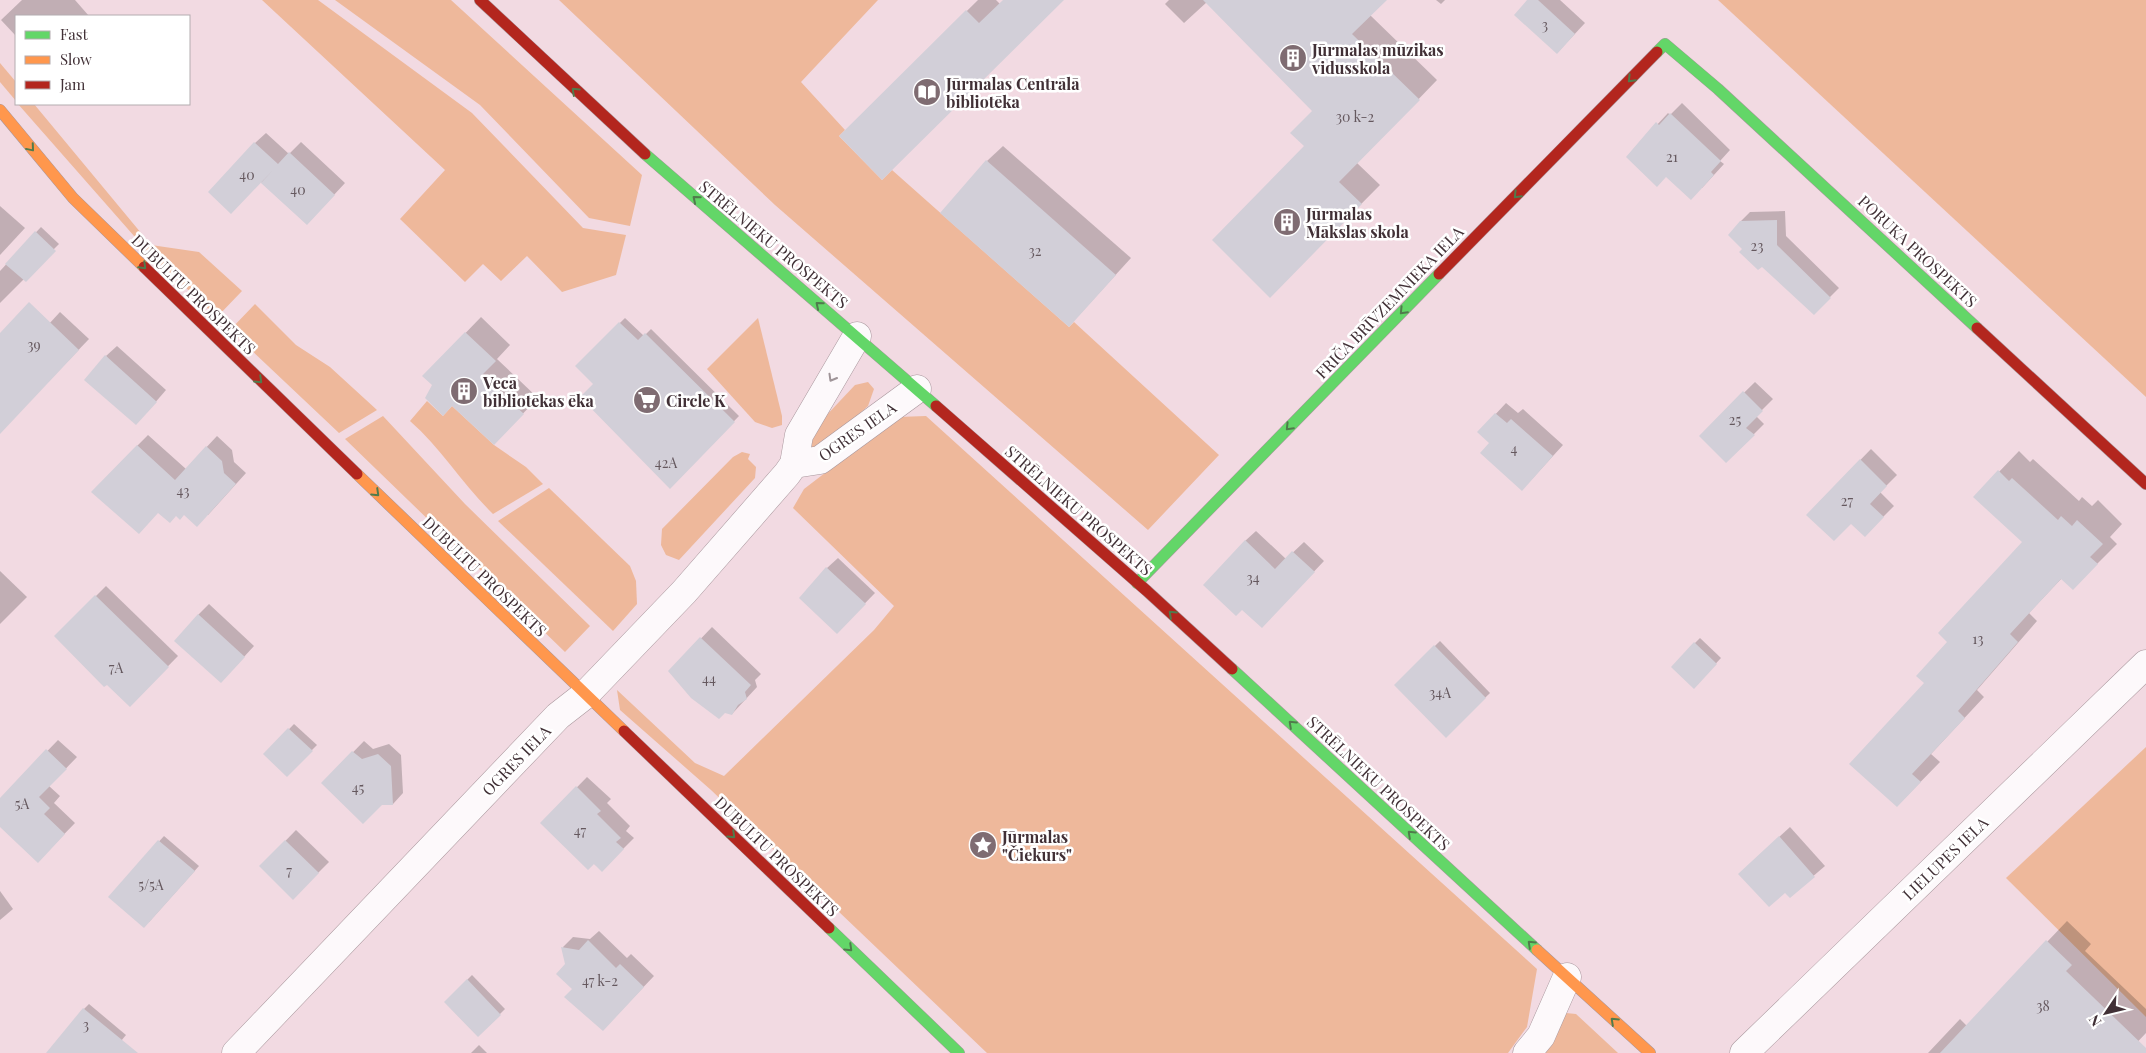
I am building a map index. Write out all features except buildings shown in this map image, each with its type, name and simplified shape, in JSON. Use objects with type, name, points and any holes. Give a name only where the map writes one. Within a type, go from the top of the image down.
[{"type":"main road","name":"STRĒLNIEKU PROSPEKTS","points":[[480,0],[575,91],[669,176],[857,336],[1138,583],[1650,1053]]},
{"type":"main road","name":"PORUKA PROSPEKTS","points":[[1665,44],[1718,89],[2146,484]]},
{"type":"main road","name":"FRIČA BRĪVZEMNIEKA IELA","points":[[1138,583],[1665,44]]},
{"type":"main road","name":"DUBULTU PROSPEKTS","points":[[0,110],[74,198],[585,695],[959,1053]]},
{"type":"street","name":"OGRES IELA","points":[[236,1053],[558,716],[585,695],[684,592],[794,464],[799,435],[857,336]]},
{"type":"street","name":"OGRES IELA","points":[[794,464],[820,460],[917,389]]},
{"type":"street","name":"LIELUPES IELA","points":[[1744,1053],[2146,664]]},
{"type":"street","points":[[1527,1053],[1541,1036],[1567,978]]},
{"type":"shaded area","points":[[262,0],[318,0],[472,113],[583,228],[626,235],[616,275],[562,292],[527,256],[501,281],[483,264],[465,282],[400,219],[445,170]]},
{"type":"shaded area","points":[[335,0],[451,0],[642,175],[630,226],[589,218],[480,105]]},
{"type":"shaded area","points":[[559,0],[878,0],[801,82],[845,130],[839,136],[882,180],[892,170],[1069,327],[1074,322],[1219,455],[1148,530],[775,205]]},
{"type":"shaded area","points":[[1718,0],[2146,0],[2146,397]]},
{"type":"shaded area","points":[[0,63],[15,81],[15,100],[0,82]]},
{"type":"shaded area","points":[[19,105],[35,105],[151,245],[199,252],[242,291],[217,317],[149,253]]},
{"type":"shaded area","points":[[255,304],[296,345],[330,367],[377,410],[339,433],[230,330]]},
{"type":"shaded area","points":[[758,318],[782,416],[782,425],[772,428],[755,422],[707,369]]},
{"type":"shaded area","points":[[868,382],[874,389],[868,406],[817,452],[808,452],[807,436],[855,385]]},
{"type":"shaded area","points":[[427,401],[443,416],[452,406],[494,445],[526,467],[543,484],[493,514],[432,443],[410,421]]},
{"type":"shaded area","points":[[383,416],[465,504],[590,626],[565,652],[345,439]]},
{"type":"shaded area","points":[[926,416],[1537,969],[1527,1027],[1508,1053],[987,1053],[711,790],[620,710],[617,690],[695,763],[724,776],[874,630],[894,606],[793,508],[804,489],[898,417]]},
{"type":"shaded area","points":[[742,452],[750,454],[748,459],[756,467],[755,478],[679,560],[666,555],[661,545],[662,529],[733,457]]},
{"type":"shaded area","points":[[549,488],[630,566],[636,581],[637,604],[613,631],[498,521]]},
{"type":"shaded area","points":[[2146,747],[2146,1017],[2006,878]]},
{"type":"shaded area","points":[[1566,1013],[1576,1014],[1618,1053],[1542,1053]]},
{"type":"traffic: fast","points":[[1657,52],[1665,44],[1718,89],[1977,328]]},
{"type":"traffic: fast","points":[[645,154],[936,406]]},
{"type":"traffic: fast","points":[[1137,583],[1439,274]]},
{"type":"traffic: fast","points":[[1232,669],[1537,950]]},
{"type":"traffic: fast","points":[[829,928],[959,1053]]},
{"type":"traffic: slow","points":[[0,110],[73,198],[144,267]]},
{"type":"traffic: slow","points":[[357,474],[624,731]]},
{"type":"traffic: slow","points":[[1537,950],[1650,1053]]},
{"type":"traffic: jam","points":[[480,0],[645,154]]},
{"type":"traffic: jam","points":[[1439,274],[1657,52]]},
{"type":"traffic: jam","points":[[144,267],[357,474]]},
{"type":"traffic: jam","points":[[1977,328],[2146,484]]},
{"type":"traffic: jam","points":[[936,406],[1147,591],[1232,669]]},
{"type":"traffic: jam","points":[[624,731],[829,928]]},
{"type":"place","name":"Jūrmalas mūzikas vidusskola","points":[[1293,58]]},
{"type":"place","name":"Jūrmalas Centrālā bibliotēka","points":[[927,92]]},
{"type":"place","name":"Jūrmalas Mākslas skola","points":[[1287,222]]},
{"type":"place","name":"Vecā bibliotēkas ēka","points":[[464,391]]},
{"type":"place","name":"Circle K","points":[[647,400]]},
{"type":"place","name":"Jūrmalas \"Čiekurs\"","points":[[983,845]]}]
